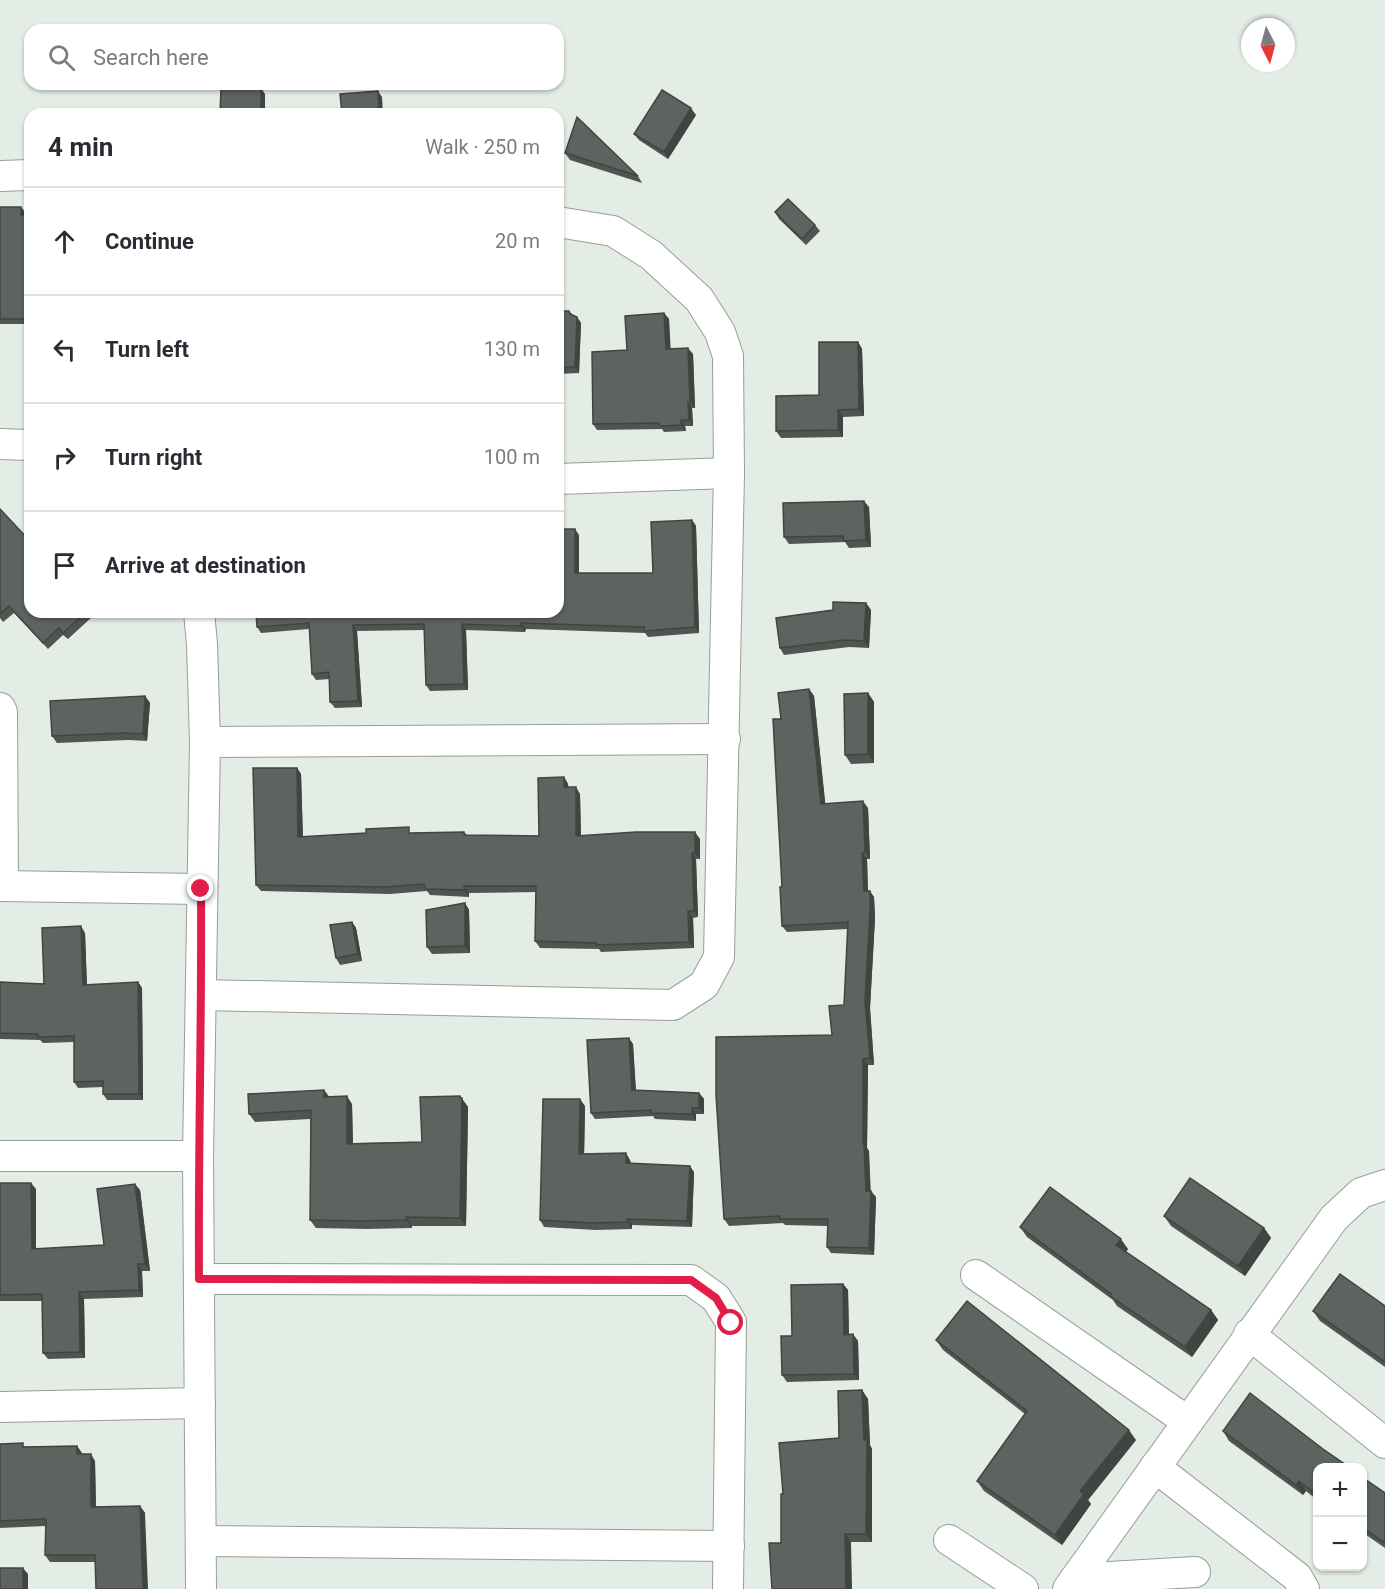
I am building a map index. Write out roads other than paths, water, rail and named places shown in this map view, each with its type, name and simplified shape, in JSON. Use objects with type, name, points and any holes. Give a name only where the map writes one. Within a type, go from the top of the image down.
[{"type":"street","points":[[0,176],[24,175]]},
{"type":"street","points":[[202,995],[673,1005],[704,985],[719,957],[729,473],[728,356],[720,332],[699,298],[651,255],[613,231],[564,223]]},
{"type":"street","points":[[0,444],[24,445]]},
{"type":"street","points":[[564,479],[729,473]]},
{"type":"street","points":[[200,618],[205,742],[198,1156],[201,1589]]},
{"type":"street","points":[[0,708],[2,712],[2,886],[201,889]]},
{"type":"street","points":[[205,742],[725,739]]},
{"type":"street","points":[[0,1156],[198,1156]]},
{"type":"street","points":[[1072,1584],[1334,1218],[1361,1193],[1385,1185]]},
{"type":"street","points":[[976,1275],[1187,1421]]},
{"type":"street","points":[[199,1279],[691,1280],[716,1298],[731,1323],[728,1589]]},
{"type":"street","points":[[1249,1334],[1385,1443]]},
{"type":"street","points":[[0,1407],[200,1403]]},
{"type":"street","points":[[1155,1467],[1297,1577],[1304,1589]]},
{"type":"street","points":[[949,1540],[1023,1589]]},
{"type":"street","points":[[202,1541],[729,1546]]},
{"type":"street","points":[[1072,1584],[1195,1572]]}]
